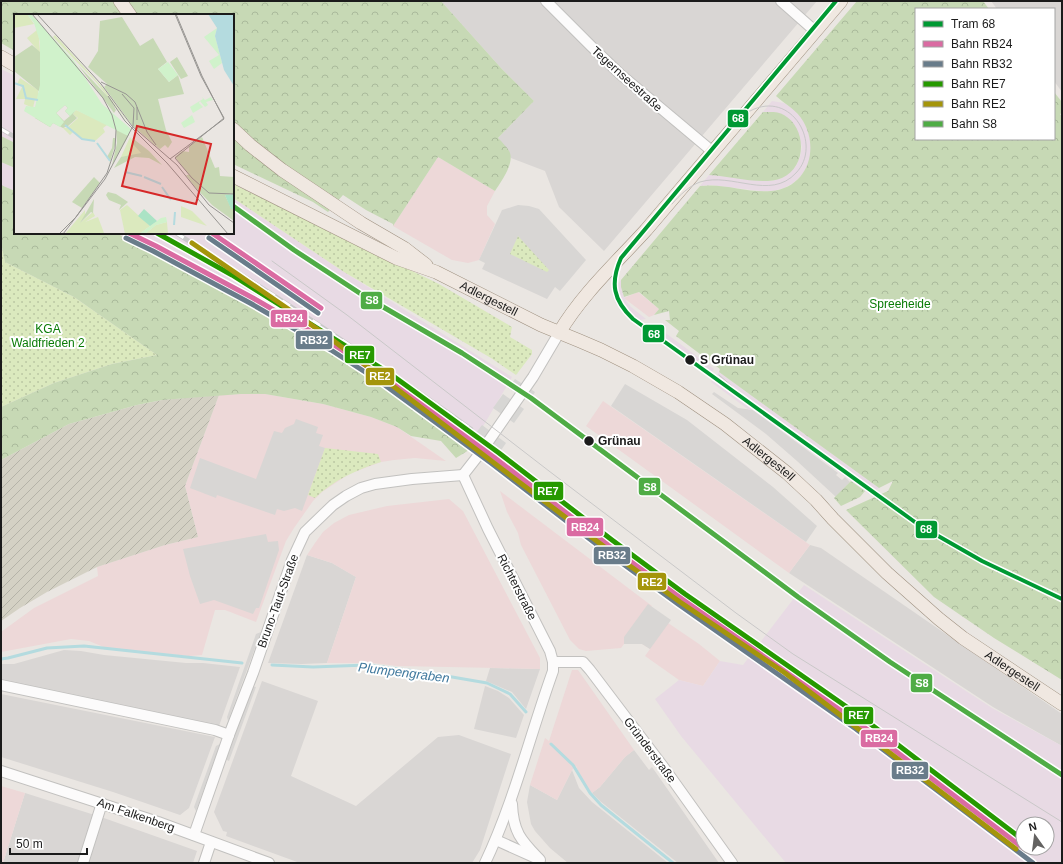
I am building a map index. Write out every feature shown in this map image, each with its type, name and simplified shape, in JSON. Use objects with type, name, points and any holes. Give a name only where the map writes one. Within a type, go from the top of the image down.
[{"type":"main road","points":[[120,1],[129,14]]},
{"type":"main road","points":[[559,333],[577,306],[713,152],[841,1]]},
{"type":"main road","points":[[1,57],[14,64]]},
{"type":"main road","name":"Adlergestell","points":[[234,130],[250,145],[282,170],[361,223],[404,248],[436,272]]},
{"type":"main road","name":"Adlergestell","points":[[234,177],[396,258],[436,272],[541,325],[586,343],[633,366],[678,392],[725,424],[787,473],[816,500],[887,573],[939,619],[963,638],[1062,704]]},
{"type":"street","name":"Tegernseestraße","points":[[546,1],[620,74],[713,152]]},
{"type":"street","points":[[781,1],[815,31]]},
{"type":"street","points":[[463,475],[481,452],[532,377],[559,333]]},
{"type":"street","name":"Richterstraße","points":[[463,475],[488,529],[550,651],[553,662]]},
{"type":"street","name":"Bruno-Taut-Straße","points":[[194,835],[229,734],[252,676],[292,560],[305,532],[333,505],[361,488],[375,484],[397,481],[463,475]]},
{"type":"street","points":[[485,863],[496,840],[511,798],[553,671],[553,662]]},
{"type":"street","name":"Gründerstraße","points":[[553,662],[583,662],[662,765],[732,863]]},
{"type":"street","points":[[1,685],[229,734]]},
{"type":"street","name":"Am Falkenberg","points":[[1,771],[102,803],[269,863]]},
{"type":"street","points":[[511,798],[514,826],[521,840],[543,861]]},
{"type":"street","points":[[83,863],[102,803]]},
{"type":"street","points":[[496,840],[543,861]]},
{"type":"street","points":[[204,863],[211,842]]},
{"type":"shaded area","points":[[441,1],[817,1],[604,251],[559,207],[545,171],[511,158],[498,138],[534,101],[501,68]]},
{"type":"shaded area","points":[[991,1],[1062,1],[1062,92],[1055,82],[1055,8],[996,8]]},
{"type":"shaded area","points":[[1,69],[14,76],[14,142],[1,136]]},
{"type":"shaded area","points":[[772,101],[784,103],[795,110],[803,120],[808,131],[811,144],[811,155],[808,165],[801,176],[784,188],[773,191],[710,185],[700,186],[709,175],[772,181],[782,178],[796,166],[802,147],[797,130],[775,112],[763,112]]},
{"type":"shaded area","points":[[438,157],[495,191],[487,206],[487,215],[495,224],[479,260],[468,263],[452,260],[393,226]]},
{"type":"shaded area","points":[[1,162],[14,168],[14,191],[1,185]]},
{"type":"shaded area","points":[[234,199],[344,272],[512,377],[469,450],[374,379],[240,297],[118,234],[234,234]]},
{"type":"shaded area","points":[[518,205],[539,209],[586,260],[560,291],[555,287],[547,299],[482,269],[485,263],[479,260],[502,210]]},
{"type":"shaded area","points":[[621,280],[622,292],[627,302],[646,319],[633,321],[620,310],[615,302],[612,291]]},
{"type":"shaded area","points":[[638,292],[659,309],[654,315],[649,317],[624,298]]},
{"type":"shaded area","points":[[652,323],[714,369],[709,376],[646,331]]},
{"type":"shaded area","points":[[719,372],[879,488],[869,494],[753,410],[749,410],[711,382]]},
{"type":"shaded area","points":[[625,384],[687,420],[773,487],[817,526],[806,542],[611,406]]},
{"type":"shaded area","points":[[714,392],[738,408],[753,410],[838,473],[836,475],[842,480],[845,477],[850,482],[836,497],[766,434],[712,394]]},
{"type":"shaded area","points":[[265,394],[323,404],[371,417],[397,427],[446,461],[415,458],[381,462],[349,474],[322,492],[313,501],[286,541],[256,622],[225,610],[215,610],[202,655],[189,656],[106,648],[89,641],[71,639],[1,652],[1,632],[34,608],[98,576],[97,567],[165,545],[198,537],[185,486],[219,395]]},
{"type":"shaded area","points":[[219,395],[185,486],[198,537],[165,545],[97,567],[47,592],[1,621],[1,460],[69,424],[137,405],[162,400]]},
{"type":"shaded area","points":[[603,401],[810,545],[789,573],[586,426]]},
{"type":"shaded area","points":[[296,419],[318,427],[316,433],[323,435],[319,446],[325,448],[302,511],[295,508],[284,511],[277,509],[275,515],[217,495],[216,498],[190,488],[200,458],[256,479],[274,431],[282,433],[285,428],[294,424]]},
{"type":"shaded area","points":[[500,491],[652,606],[649,610],[699,644],[720,661],[703,686],[679,680],[645,656],[650,649],[642,644],[624,644],[621,648],[586,651],[579,649],[570,640],[521,545],[518,533],[507,512]]},
{"type":"shaded area","points":[[449,499],[463,511],[540,658],[540,669],[397,666],[373,663],[327,663],[356,577],[332,563],[307,555],[323,532],[334,523],[349,515],[387,506]]},
{"type":"shaded area","points":[[266,534],[268,542],[278,541],[279,550],[259,608],[256,608],[253,614],[214,600],[200,604],[190,576],[183,549]]},
{"type":"shaded area","points":[[810,545],[821,548],[1062,714],[1062,746],[993,707],[789,573]]},
{"type":"shaded area","points":[[307,555],[332,563],[356,577],[327,663],[268,663]]},
{"type":"shaded area","points":[[804,585],[992,708],[1062,746],[1062,863],[786,863],[681,736],[655,699],[679,680],[703,686],[720,661],[743,665]]},
{"type":"shaded area","points":[[648,604],[671,620],[650,649],[642,644],[624,644],[624,637]]},
{"type":"shaded area","points":[[261,632],[228,721],[227,717],[256,634]]},
{"type":"shaded area","points":[[64,650],[186,663],[203,663],[240,667],[219,726],[1,682],[1,664],[14,664]]},
{"type":"shaded area","points":[[490,668],[540,669],[526,709],[512,692],[486,681]]},
{"type":"shaded area","points":[[572,670],[578,670],[634,750],[625,757],[600,787],[592,793],[585,786],[576,766],[572,770],[557,800],[530,785],[545,738],[549,741]]},
{"type":"shaded area","points":[[262,681],[318,701],[291,776],[356,806],[438,737],[459,735],[511,754],[480,850],[472,863],[300,863],[226,836],[227,832],[223,831],[214,812]]},
{"type":"shaded area","points":[[252,686],[256,687],[229,761],[225,759]]},
{"type":"shaded area","points":[[485,686],[498,691],[509,698],[524,715],[516,738],[474,729]]},
{"type":"shaded area","points":[[1,694],[215,737],[189,808],[180,815],[113,792],[1,757]]},
{"type":"shaded area","points":[[220,744],[196,811],[194,807],[216,746]]},
{"type":"shaded area","points":[[634,750],[649,770],[652,767],[719,863],[678,863],[592,793],[600,787],[625,757]]},
{"type":"shaded area","points":[[572,770],[579,788],[592,802],[668,863],[568,863],[550,848],[535,831],[531,824],[527,802],[530,785],[557,800]]},
{"type":"shaded area","points":[[1,786],[25,793],[3,863],[1,863]]},
{"type":"shaded area","points":[[25,793],[101,817],[197,851],[193,863],[3,863]]},
{"type":"green space","points":[[1,1],[441,1],[501,68],[534,101],[498,138],[508,149],[511,157],[509,167],[495,191],[438,157],[393,226],[393,224],[366,210],[343,195],[328,212],[313,202],[234,164],[234,14],[14,14],[14,50],[1,43]]},
{"type":"green space","name":"Spreeheide","points":[[857,1],[983,1],[988,8],[915,8],[915,140],[1055,140],[1055,93],[1062,102],[1062,113],[1060,114],[1062,117],[1062,680],[994,638],[934,597],[846,510],[888,491],[893,481],[879,488],[719,372],[720,369],[676,336],[679,331],[665,320],[670,320],[669,311],[654,315],[659,309],[639,292],[624,297],[621,287],[621,280],[700,186],[709,185],[753,191],[771,191],[794,183],[801,175],[807,166],[810,155],[808,132],[798,114],[776,96]]},
{"type":"green space","points":[[763,112],[774,112],[784,115],[792,121],[797,129],[801,147],[800,157],[790,173],[782,178],[765,181],[709,175]]},
{"type":"green space","points":[[1,136],[14,142],[14,168],[1,162]]},
{"type":"green space","points":[[234,184],[439,284],[512,327],[510,337],[532,350],[532,354],[516,375],[491,358],[344,272],[234,199]]},
{"type":"green space","points":[[1,185],[14,191],[14,234],[118,234],[240,297],[374,379],[469,450],[456,458],[441,441],[411,436],[397,427],[371,417],[323,404],[265,394],[241,394],[162,400],[137,405],[69,424],[1,460],[1,407],[54,383],[112,364],[157,355],[74,297],[5,262],[1,243]]},
{"type":"green space","points":[[518,236],[549,270],[547,272],[510,254]]},
{"type":"green space","name":"KGA Waldfrieden 2","points":[[1,243],[5,262],[74,297],[157,355],[112,364],[54,383],[1,407]]},
{"type":"green space","points":[[325,448],[378,454],[381,462],[346,476],[315,498],[308,495]]},
{"type":"green space","points":[[851,481],[865,491],[860,497],[841,506],[834,498]]},
{"type":"pier","points":[[515,379],[535,392],[529,401],[508,388]]},
{"type":"pier","points":[[503,394],[524,409],[514,423],[493,408]]},
{"type":"pier","points":[[482,425],[506,443],[493,462],[468,444]]},
{"type":"waterway","name":"Plumpengraben","points":[[1,659],[47,648],[84,646],[242,663]]},
{"type":"waterway","name":"Plumpengraben","points":[[272,665],[313,667],[367,665],[423,672],[487,683],[510,694],[526,712]]},
{"type":"waterway","name":"Plumpengraben","points":[[551,744],[573,765],[590,793],[601,805],[673,863]]},
{"type":"tram line","name":"68","points":[[836,1],[621,258],[615,275],[615,291],[621,305],[633,319],[919,525],[982,561],[1062,599]]},
{"type":"tram line","points":[[672,204],[685,191],[700,182],[725,180],[763,186],[775,185],[786,181],[796,173],[803,161],[806,148],[804,135],[799,123],[790,114],[779,107],[765,106],[750,111],[737,121],[730,129]]},
{"type":"tram line","points":[[272,261],[347,315],[549,471],[736,613],[793,654],[1062,822]]},
{"type":"tram line","points":[[719,375],[765,415]]},
{"type":"railway","points":[[1,129],[14,136]]},
{"type":"railway","points":[[178,234],[325,329],[471,429]]},
{"type":"railway","points":[[391,379],[466,436]]},
{"type":"rail line","name":"S8","points":[[234,207],[294,250],[361,294],[462,353],[531,398],[798,597],[890,662],[1062,775]]},
{"type":"rail line","name":"RB24","points":[[131,234],[253,298],[334,345],[385,378],[495,458],[608,545],[682,599],[860,724],[1015,842]]},
{"type":"rail line","name":"RE7","points":[[159,234],[232,275],[389,373],[499,453],[685,594],[864,719],[1015,834]]},
{"type":"rail line","name":"RB24","points":[[213,234],[321,308]]},
{"type":"rail line","name":"RB32","points":[[126,238],[250,303],[331,350],[382,383],[491,463],[604,550],[856,729],[1033,863]]},
{"type":"rail line","name":"RB32","points":[[209,238],[318,313]]},
{"type":"rail line","name":"RE2","points":[[192,243],[326,335],[619,558],[680,602],[785,673],[1015,848]]},
{"type":"place","name":"S Grünau","points":[[690,360]]},
{"type":"place","name":"Grünau","points":[[589,441]]}]
